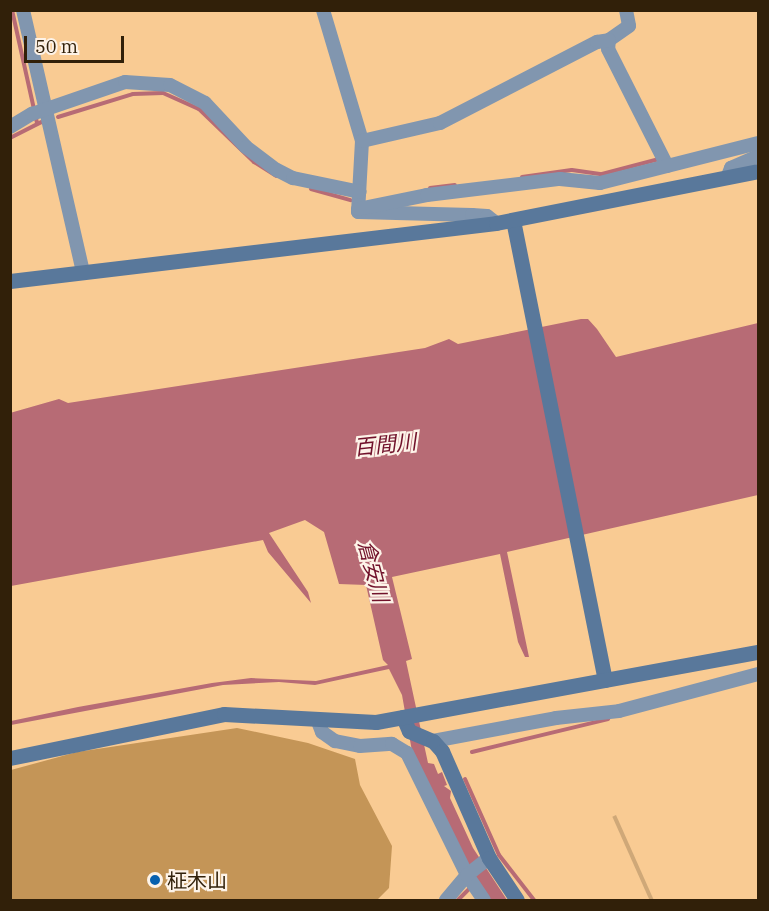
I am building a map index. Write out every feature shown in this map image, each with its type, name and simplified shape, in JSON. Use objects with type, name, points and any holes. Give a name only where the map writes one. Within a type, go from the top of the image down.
[{"type":"street","points":[[23,10],[38,112],[82,272]]},
{"type":"street","points":[[323,10],[362,141],[358,209]]},
{"type":"street","points":[[362,141],[440,123],[597,42],[609,40],[629,26],[626,10]]},
{"type":"street","points":[[609,40],[608,49],[664,161]]},
{"type":"street","points":[[10,128],[38,112],[125,82],[170,85],[205,103],[246,147],[277,170],[293,178],[360,192]]},
{"type":"street","points":[[358,209],[427,195],[560,179],[600,183],[664,161],[759,143]]},
{"type":"street","points":[[727,178],[731,168],[759,156]]},
{"type":"street","points":[[10,282],[496,223],[759,171]]},
{"type":"street","points":[[358,209],[379,215],[486,216],[496,223]]},
{"type":"street","points":[[513,220],[605,681]]},
{"type":"street","points":[[10,758],[104,736],[224,714],[317,719],[355,724],[759,652]]},
{"type":"street","points":[[433,741],[556,717],[618,711],[759,674]]},
{"type":"street","points":[[403,717],[409,731],[433,741],[442,751],[489,858],[518,900]]},
{"type":"street","points":[[317,719],[322,732],[335,741],[360,746],[392,744],[407,753],[471,882],[483,900]]},
{"type":"street","points":[[446,900],[471,882],[489,858]]},
{"type":"shaded area","points":[[237,728],[308,743],[355,759],[360,785],[392,846],[389,888],[377,900],[11,900],[11,770],[77,752]]},
{"type":"shaded area","points":[[616,815],[654,900],[649,900],[612,817]]},
{"type":"water","points":[[588,319],[616,357],[758,323],[758,495],[507,552],[529,657],[525,657],[518,642],[500,554],[392,577],[412,659],[406,661],[428,763],[434,764],[438,774],[442,772],[447,785],[444,786],[451,791],[450,798],[473,848],[507,900],[491,900],[474,878],[413,757],[402,695],[389,669],[315,685],[279,682],[223,685],[11,725],[11,721],[78,707],[212,683],[251,678],[316,681],[388,665],[383,660],[366,585],[339,584],[324,532],[305,520],[269,533],[308,592],[311,603],[268,552],[263,540],[11,586],[10,413],[59,399],[68,403],[425,348],[449,339],[458,344]]},
{"type":"waterway","points":[[12,10],[37,123]]},
{"type":"waterway","points":[[58,117],[133,94],[163,93],[199,109],[254,162],[276,176]]},
{"type":"waterway","points":[[10,138],[41,122]]},
{"type":"waterway","points":[[522,177],[572,170],[602,174],[659,159]]},
{"type":"waterway","points":[[430,188],[455,185]]},
{"type":"waterway","points":[[311,189],[350,200]]},
{"type":"waterway","points":[[472,752],[608,719]]},
{"type":"waterway","points":[[465,779],[499,855],[534,900]]},
{"type":"waterway","points":[[458,900],[472,886]]},
{"type":"place","name":"柾木山","points":[[155,880]]},
{"type":"water label","name":"百間川","points":[[385,444]]},
{"type":"water label","name":"倉安川","points":[[374,571]]}]
